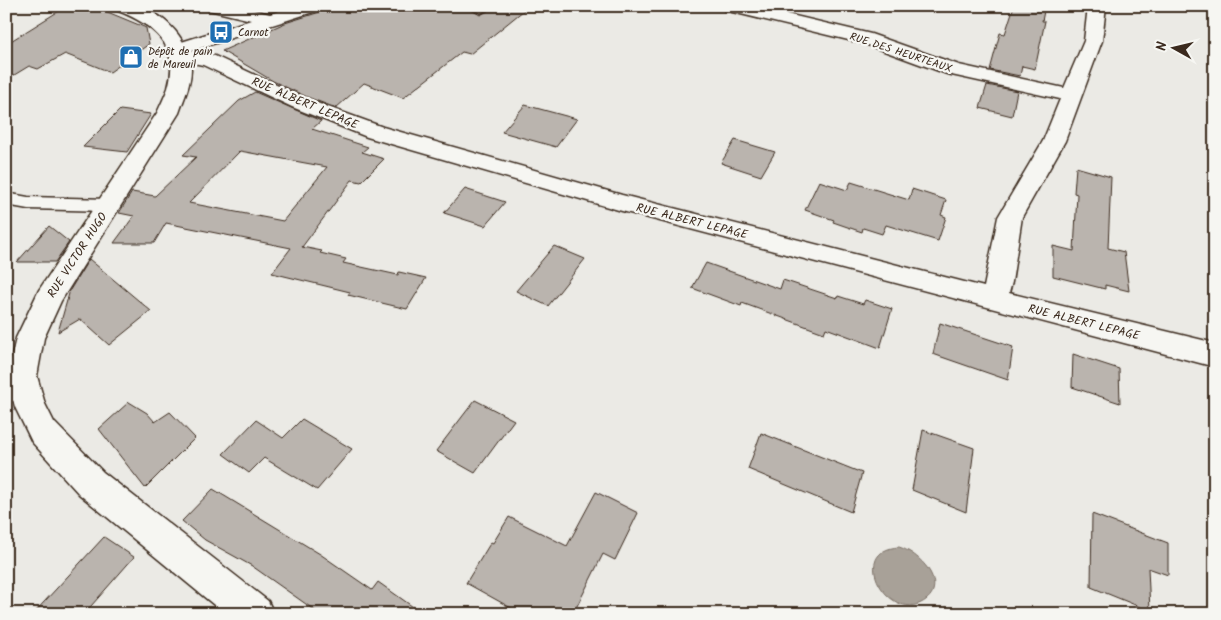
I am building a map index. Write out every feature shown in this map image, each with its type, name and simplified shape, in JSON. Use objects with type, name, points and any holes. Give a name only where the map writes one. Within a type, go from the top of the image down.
[{"type":"street","points":[[122,6],[156,22],[170,34],[179,52],[314,6]]},
{"type":"street","points":[[215,6],[272,20]]},
{"type":"street","name":"RUE DES HEURTEAUX","points":[[730,6],[871,40],[954,70],[1072,96]]},
{"type":"street","points":[[993,299],[999,282],[1010,217],[1054,141],[1093,41],[1097,6]]},
{"type":"street","name":"RUE VICTOR HUGO","points":[[179,52],[181,71],[179,86],[168,113],[48,297],[30,338],[14,384],[30,406],[43,432],[91,482],[256,614]]},
{"type":"street","name":"RUE ALBERT LEPAGE","points":[[179,52],[208,60],[299,103],[376,132],[622,203],[1215,355]]},
{"type":"lane","points":[[6,199],[28,203],[109,205]]},
{"type":"shaded area","points":[[899,547],[916,557],[930,572],[933,589],[930,597],[921,603],[908,606],[896,602],[886,594],[878,582],[875,571],[876,559],[884,551]]},
{"type":"building","points":[[67,6],[93,6],[144,27],[146,28],[149,44],[110,72],[65,54],[38,69],[29,66],[6,80],[6,44]]},
{"type":"building","points":[[324,6],[464,6],[480,15],[488,11],[487,6],[529,6],[470,54],[462,52],[403,98],[364,83],[336,108],[273,81],[222,51],[285,23],[320,12]]},
{"type":"building","points":[[1014,6],[1045,6],[1042,21],[1045,21],[1035,69],[1022,66],[1020,76],[990,70],[1000,33],[1005,34]]},
{"type":"building","points":[[987,85],[1017,91],[1012,116],[980,108]]},
{"type":"building","points":[[255,92],[321,121],[312,129],[368,147],[362,152],[384,159],[361,182],[352,180],[302,247],[346,259],[343,263],[398,275],[399,272],[426,278],[407,309],[348,295],[350,292],[272,273],[291,248],[166,223],[154,243],[114,243],[134,216],[119,213],[132,192],[155,196],[196,157],[183,155],[239,101]],"holes":[[[240,151],[327,167],[283,221],[189,203]]]},
{"type":"building","points":[[525,105],[577,119],[556,147],[502,132]]},
{"type":"building","points":[[120,110],[151,114],[127,152],[83,147]]},
{"type":"building","points":[[735,140],[775,152],[761,176],[721,163]]},
{"type":"building","points":[[1076,167],[1111,177],[1108,248],[1124,252],[1129,291],[1105,285],[1105,289],[1053,276],[1053,246],[1074,251],[1077,194],[1074,193]]},
{"type":"building","points":[[819,181],[847,190],[851,182],[909,200],[912,189],[946,200],[941,215],[946,217],[938,241],[886,225],[882,234],[863,228],[862,232],[805,210]]},
{"type":"building","points":[[465,189],[505,202],[485,226],[444,213]]},
{"type":"building","points":[[49,226],[69,242],[55,262],[17,262]]},
{"type":"building","points":[[554,246],[585,259],[548,306],[516,291]]},
{"type":"building","points":[[89,259],[151,311],[109,345],[80,319],[58,332],[70,290]]},
{"type":"building","points":[[706,263],[780,289],[783,280],[837,298],[838,296],[863,304],[865,300],[892,309],[880,348],[826,328],[824,333],[742,303],[741,306],[692,288]]},
{"type":"building","points":[[940,323],[1013,347],[1008,380],[933,354]]},
{"type":"building","points":[[1073,354],[1119,369],[1120,403],[1072,387]]},
{"type":"building","points":[[475,400],[514,420],[475,473],[436,451]]},
{"type":"building","points":[[129,402],[147,413],[155,422],[170,412],[195,438],[145,488],[99,429]]},
{"type":"building","points":[[302,419],[352,449],[317,490],[264,458],[249,473],[223,454],[256,420],[283,438]]},
{"type":"building","points":[[923,430],[974,448],[966,512],[912,490]]},
{"type":"building","points":[[761,433],[862,473],[851,512],[748,469]]},
{"type":"building","points":[[213,489],[320,554],[372,590],[378,582],[423,614],[320,614],[252,566],[205,540],[182,521]]},
{"type":"building","points":[[596,492],[638,513],[615,560],[603,554],[573,614],[522,614],[466,583],[509,517],[567,546]]},
{"type":"building","points":[[1092,514],[1168,543],[1168,575],[1148,568],[1150,611],[1091,587]]},
{"type":"building","points":[[104,537],[134,557],[84,614],[33,614]]},
{"type":"place","name":"Carnot","points":[[221,32]]},
{"type":"place","name":"Dépôt de pain de Mareuil","points":[[131,57]]}]
